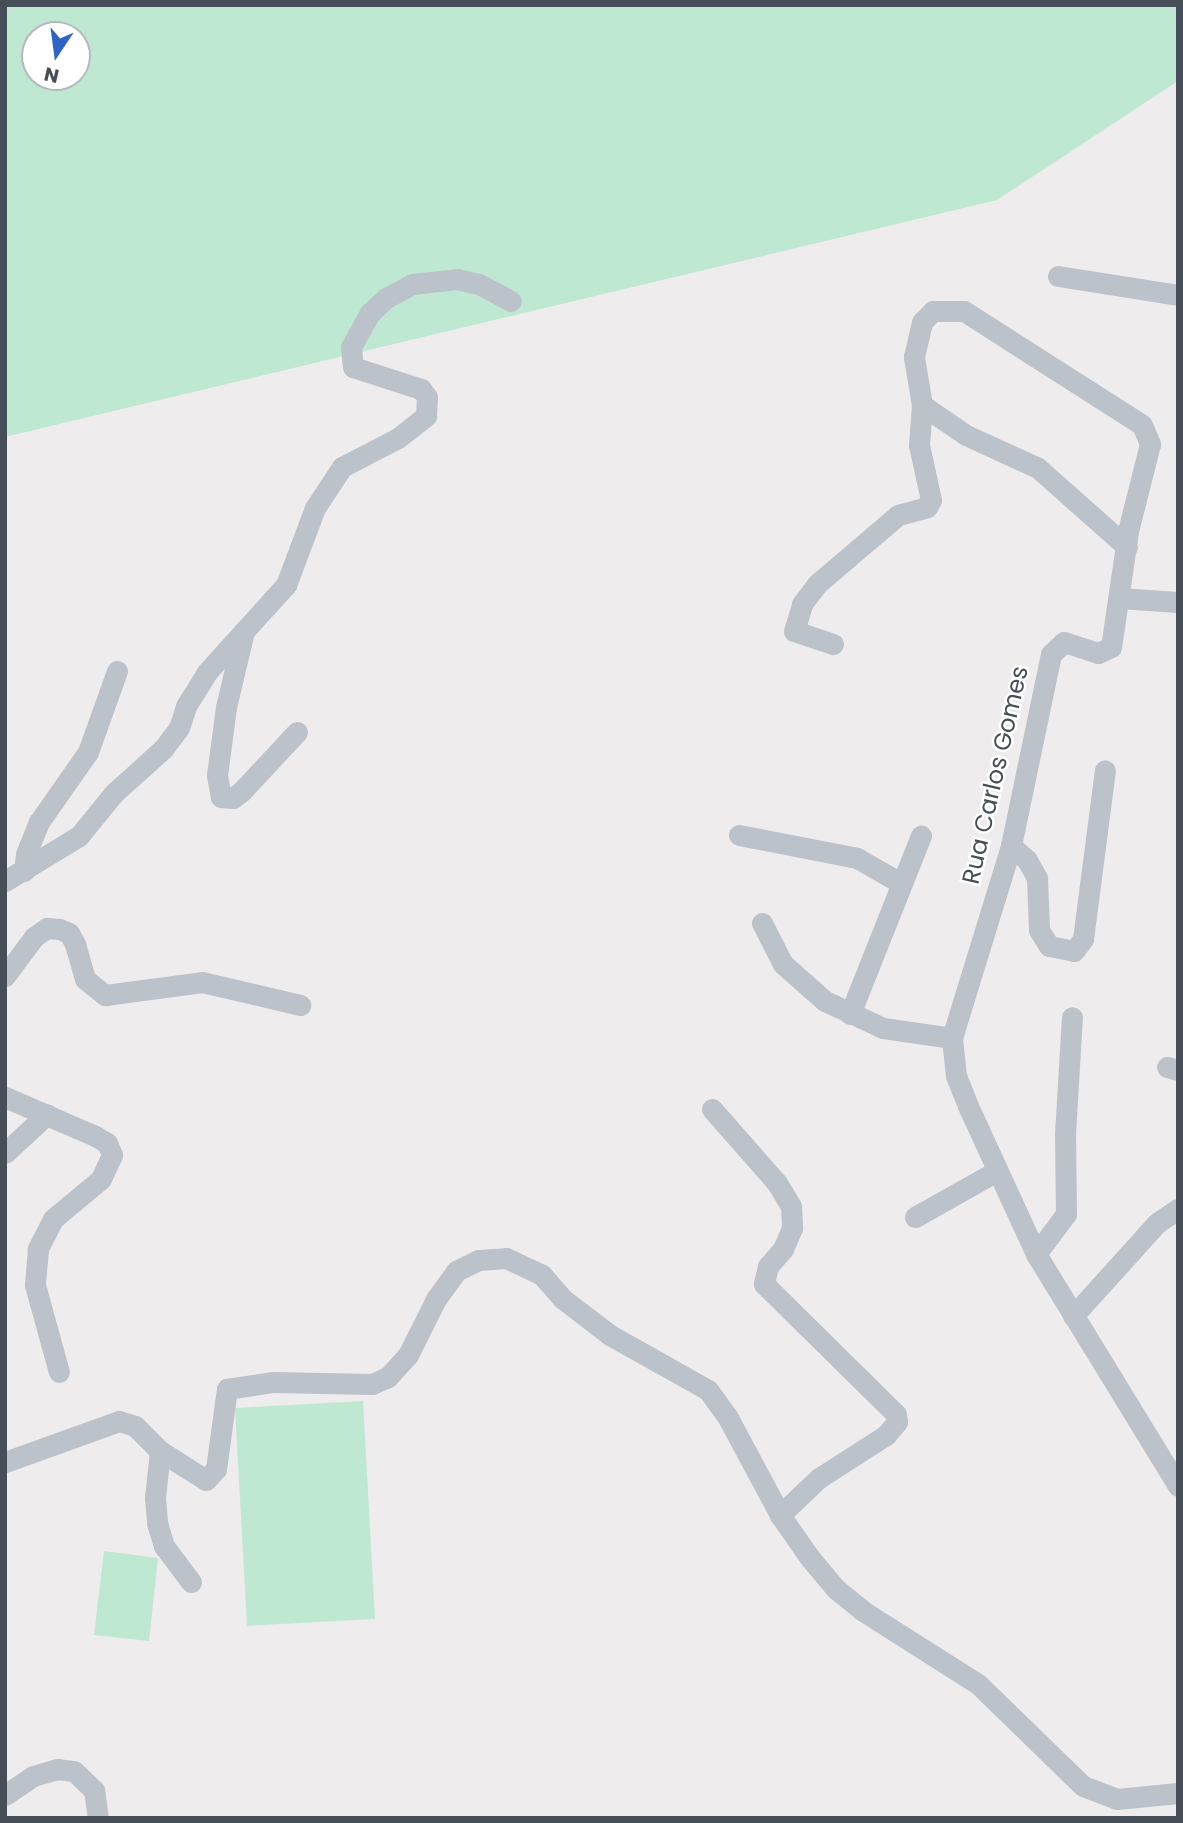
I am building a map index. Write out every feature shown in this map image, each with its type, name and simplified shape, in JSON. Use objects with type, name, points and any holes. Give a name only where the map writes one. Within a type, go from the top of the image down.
[{"type":"street","points":[[1058,276],[1178,295]]},
{"type":"street","points":[[15,876],[79,836],[114,793],[163,749],[179,728],[207,672],[286,585],[315,508],[342,467],[398,438],[426,416],[427,397],[421,389],[353,367],[351,347],[370,313],[386,298],[412,284],[457,279],[479,284],[510,302]]},
{"type":"street","name":"Rua Carlos Gomes","points":[[833,644],[798,636],[794,625],[817,584],[898,515],[928,507],[931,500],[919,445],[922,405],[915,340],[922,322],[933,311],[946,308],[964,310],[1134,417],[1150,444],[1106,653],[1064,642],[1051,654],[1011,846],[952,1038],[956,1076],[995,1172],[1035,1254],[1178,1486]]},
{"type":"street","points":[[922,405],[966,435],[1038,468],[1127,547]]},
{"type":"street","points":[[1119,598],[1178,602]]},
{"type":"street","points":[[244,629],[226,707],[217,775],[221,797],[233,798],[241,792],[297,732]]},
{"type":"street","points":[[15,876],[39,822],[88,752],[117,671]]},
{"type":"street","points":[[1011,846],[1027,860],[1037,878],[1039,930],[1049,946],[1074,951],[1083,939],[1105,771]]},
{"type":"street","points":[[739,835],[858,858],[899,882]]},
{"type":"street","points":[[850,1014],[899,882],[921,835]]},
{"type":"street","points":[[762,923],[796,979],[850,1014],[883,1028],[952,1038]]},
{"type":"street","points":[[5,976],[34,937],[47,928],[59,929],[69,933],[75,944],[85,979],[105,995],[202,982],[300,1005]]},
{"type":"street","points":[[1035,1254],[1066,1213],[1065,1134],[1072,1017]]},
{"type":"street","points":[[5,1097],[107,1143],[111,1155],[101,1179],[53,1219],[38,1249],[35,1285],[59,1372]]},
{"type":"street","points":[[712,1109],[778,1183],[791,1206],[792,1228],[783,1249],[768,1266],[764,1284],[896,1413],[897,1422],[886,1435],[819,1478],[780,1515]]},
{"type":"street","points":[[5,1153],[47,1114]]},
{"type":"street","points":[[915,1217],[995,1172]]},
{"type":"street","points":[[1073,1316],[1157,1223],[1178,1209]]},
{"type":"street","points":[[5,1462],[119,1421],[135,1426],[160,1451],[206,1480],[216,1469],[227,1389],[273,1382],[372,1384],[388,1377],[408,1355],[436,1299],[456,1271],[479,1260],[506,1258],[542,1275],[563,1299],[610,1335],[708,1391],[727,1416],[780,1515],[836,1589],[863,1611],[978,1684],[1083,1786],[1117,1799],[1178,1793]]},
{"type":"street","points":[[160,1451],[155,1498],[158,1523],[164,1546],[191,1582]]},
{"type":"street","points":[[5,1795],[33,1776],[57,1769],[74,1771],[94,1790],[98,1818]]},
{"type":"green space","points":[[5,5],[1178,5],[1178,81],[997,200],[5,437]]},
{"type":"green space","points":[[363,1401],[375,1619],[247,1626],[235,1408]]},
{"type":"green space","points":[[104,1551],[158,1558],[149,1641],[94,1635]]}]
